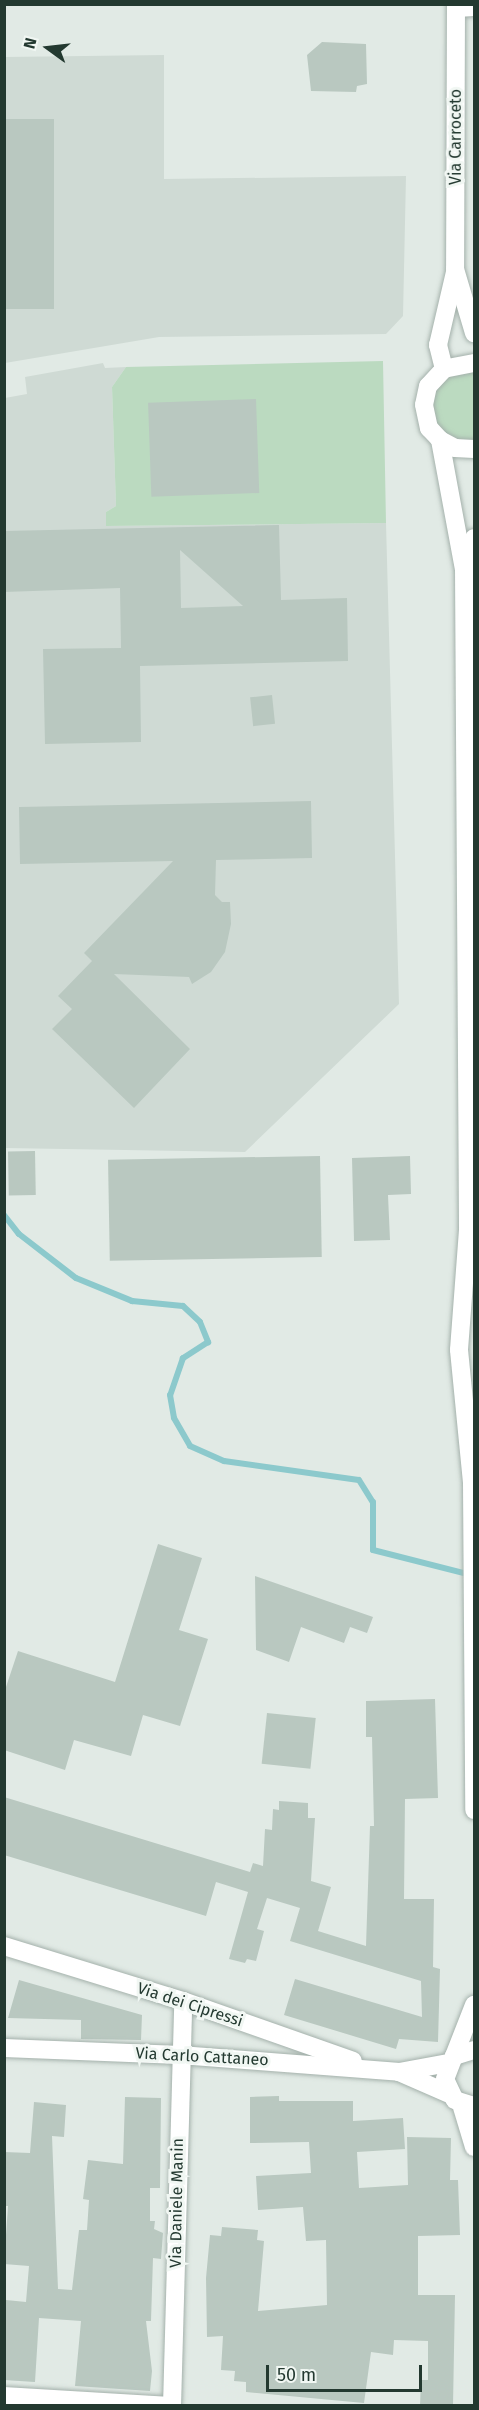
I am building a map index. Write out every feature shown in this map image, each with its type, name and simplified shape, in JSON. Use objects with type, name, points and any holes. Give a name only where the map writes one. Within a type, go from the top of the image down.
[{"type":"street","points":[[456,6],[474,7]]},
{"type":"street","name":"Via Carroceto","points":[[444,369],[438,345],[455,269],[456,6]]},
{"type":"street","name":"Via Carroceto","points":[[455,269],[474,333]]},
{"type":"street","points":[[474,363],[444,369],[428,386],[424,405],[429,428],[440,440],[455,448],[474,449]]},
{"type":"street","points":[[440,440],[464,569],[468,1230],[460,1350],[473,1478],[474,1810]]},
{"type":"street","points":[[464,569],[474,538]]},
{"type":"street","points":[[468,1230],[474,1253]]},
{"type":"street","points":[[474,1320],[460,1350],[474,1384]]},
{"type":"street","name":"Via dei Cipressi","points":[[4,1946],[183,2001],[374,2069]]},
{"type":"street","name":"Via Daniele Manin","points":[[171,2406],[183,2001]]},
{"type":"street","points":[[474,2005],[445,2079],[462,2101],[474,2146]]},
{"type":"street","name":"Via Carlo Cattaneo","points":[[4,2048],[180,2055],[374,2069],[399,2072],[462,2101]]},
{"type":"street","name":"Via Carlo Cattaneo","points":[[399,2072],[452,2059],[474,2050]]},
{"type":"street","points":[[4,2396],[171,2406]]},
{"type":"shaded area","points":[[164,55],[164,179],[406,176],[403,316],[386,334],[159,337],[5,363],[5,57]]},
{"type":"shaded area","points":[[103,363],[105,368],[126,367],[112,387],[116,506],[106,512],[107,526],[386,523],[399,1004],[245,1152],[5,1148],[5,398],[27,394],[25,377]]},
{"type":"green space","points":[[383,361],[386,523],[106,526],[106,512],[116,506],[112,387],[126,367]]},
{"type":"green space","points":[[474,363],[474,449],[455,448],[424,405],[428,386]]},
{"type":"building","points":[[322,42],[366,44],[367,84],[357,86],[356,92],[311,91],[307,55]]},
{"type":"building","points":[[4,119],[54,119],[54,309],[4,309]]},
{"type":"building","points":[[256,399],[259,493],[151,497],[148,403]]},
{"type":"building","points":[[279,525],[281,600],[347,598],[348,661],[140,666],[141,742],[45,744],[43,649],[121,648],[120,588],[4,592],[4,531]],"holes":[[[180,550],[243,606],[181,608]]]},
{"type":"building","points":[[272,695],[275,724],[253,726],[250,697]]},
{"type":"building","points":[[311,801],[312,858],[216,860],[215,895],[222,902],[230,902],[231,924],[225,952],[211,972],[192,984],[189,977],[114,974],[190,1049],[134,1108],[52,1029],[72,1009],[58,996],[92,961],[84,953],[173,861],[20,864],[19,807]]},
{"type":"building","points":[[8,1151],[35,1151],[36,1195],[9,1195]]},
{"type":"building","points":[[320,1156],[322,1257],[110,1261],[108,1160]]},
{"type":"building","points":[[410,1156],[411,1194],[388,1195],[390,1240],[354,1241],[352,1158]]},
{"type":"building","points":[[158,1544],[202,1558],[179,1630],[208,1639],[180,1726],[143,1715],[131,1756],[74,1740],[65,1770],[4,1750],[4,1693],[18,1651],[115,1682]]},
{"type":"building","points":[[255,1576],[373,1617],[367,1633],[350,1627],[344,1643],[301,1627],[289,1662],[256,1650]]},
{"type":"building","points":[[435,1699],[438,1798],[405,1799],[404,1899],[434,1899],[433,1967],[440,1969],[438,2042],[399,2039],[396,2049],[284,2015],[295,1979],[422,2017],[421,1981],[290,1941],[300,1908],[267,1898],[257,1929],[264,1931],[256,1961],[247,1959],[245,1963],[229,1959],[248,1892],[216,1882],[206,1916],[4,1855],[4,1797],[250,1872],[253,1863],[263,1866],[265,1829],[272,1830],[273,1809],[279,1810],[279,1801],[308,1803],[308,1818],[315,1818],[311,1881],[331,1887],[318,1931],[366,1946],[370,1826],[374,1826],[372,1737],[366,1737],[366,1701]]},
{"type":"building","points":[[267,1713],[316,1718],[310,1769],[262,1764]]},
{"type":"building","points":[[19,1980],[142,2015],[141,2040],[81,2039],[81,2020],[8,2018]]},
{"type":"building","points":[[279,2096],[279,2101],[353,2101],[353,2121],[403,2118],[405,2149],[357,2152],[359,2188],[408,2185],[407,2137],[451,2138],[450,2180],[458,2180],[460,2235],[418,2236],[418,2295],[455,2295],[453,2406],[420,2406],[421,2380],[428,2380],[428,2341],[394,2340],[393,2355],[371,2352],[364,2403],[246,2392],[246,2382],[234,2381],[235,2371],[221,2370],[223,2336],[207,2337],[206,2278],[210,2235],[221,2236],[222,2227],[258,2230],[257,2240],[264,2241],[258,2311],[327,2305],[326,2240],[306,2241],[303,2207],[258,2210],[256,2176],[311,2173],[309,2142],[250,2143],[250,2097]]},
{"type":"building","points":[[125,2097],[161,2098],[160,2188],[150,2188],[150,2221],[155,2221],[154,2229],[163,2233],[161,2259],[153,2258],[151,2321],[146,2321],[152,2371],[150,2391],[75,2386],[81,2321],[39,2318],[35,2382],[4,2380],[6,2300],[26,2302],[29,2266],[4,2264],[8,2206],[4,2206],[4,2152],[30,2153],[34,2102],[66,2105],[64,2137],[52,2136],[58,2289],[72,2290],[79,2230],[87,2230],[89,2200],[83,2199],[88,2160],[123,2164]]},
{"type":"waterway","points":[[4,1215],[19,1234],[76,1278],[132,1301],[183,1306],[200,1322],[208,1342],[183,1358],[170,1395],[174,1418],[190,1446],[224,1461],[359,1480],[373,1502],[373,1550],[471,1575]]}]
